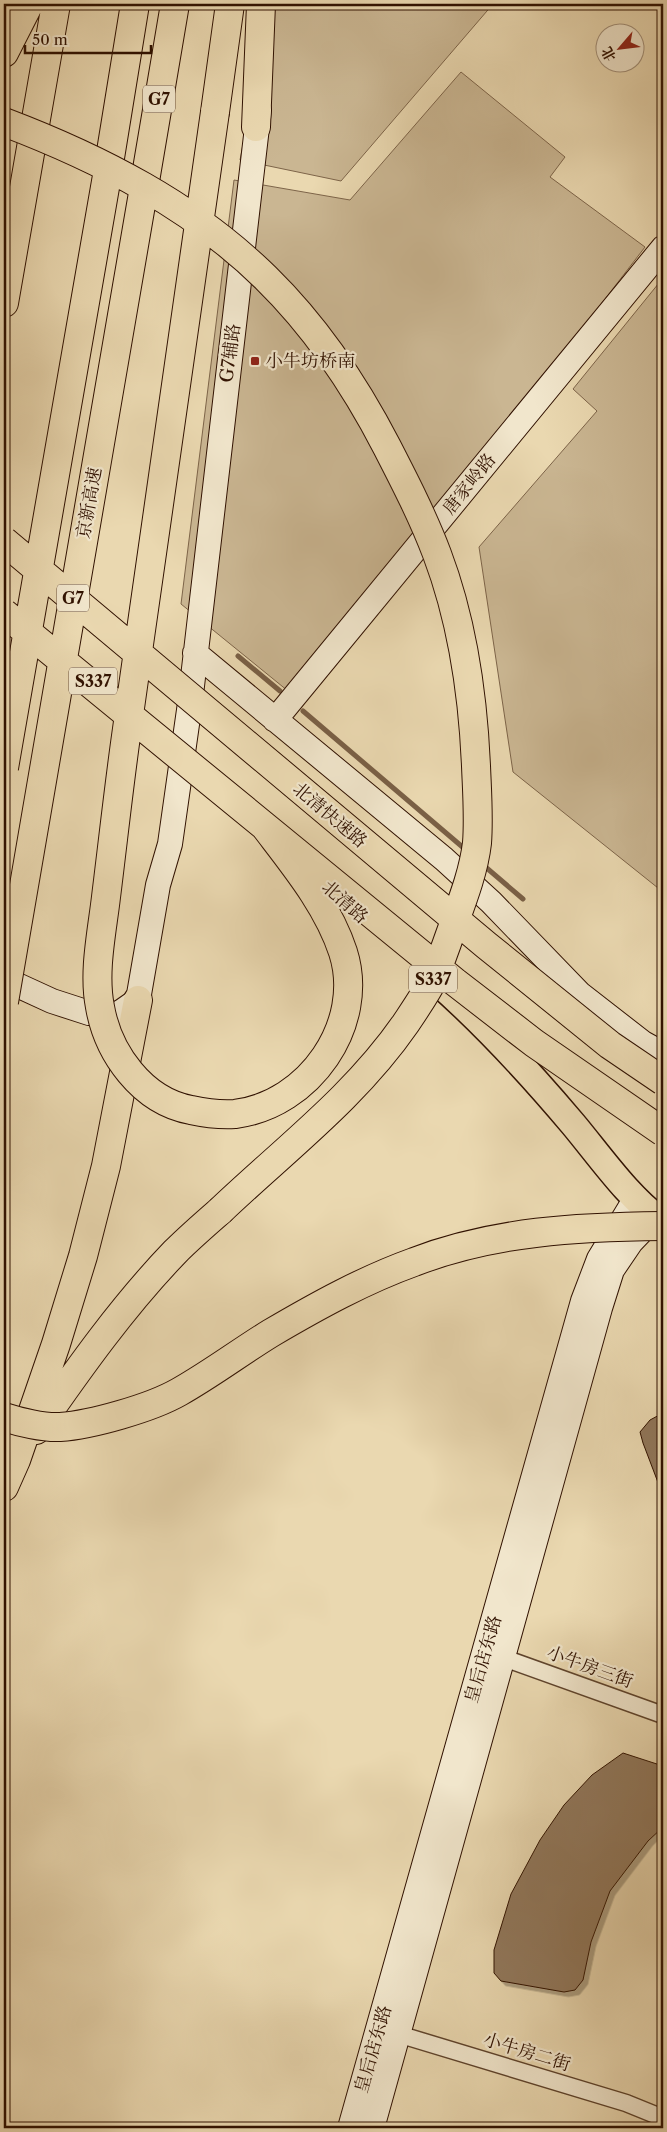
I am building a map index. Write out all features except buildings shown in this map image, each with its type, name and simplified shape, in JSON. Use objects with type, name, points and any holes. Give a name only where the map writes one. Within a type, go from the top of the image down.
[{"type":"highway","points":[[4,53],[29,4]]},
{"type":"highway","points":[[4,303],[56,4]]},
{"type":"highway","name":"G7","points":[[4,768],[135,4]]},
{"type":"highway","name":"京新高速","points":[[4,1002],[175,4]]},
{"type":"highway","points":[[230,4],[122,761],[99,967],[99,1004],[106,1032],[113,1047],[131,1074],[149,1092],[178,1108],[208,1114],[236,1114],[261,1107],[283,1097],[304,1081],[321,1063],[334,1044],[344,1018],[348,1003],[348,979],[344,953],[308,884],[266,828]]},
{"type":"highway","points":[[256,127],[261,4]]},
{"type":"highway","points":[[4,122],[58,143],[121,173],[164,199],[215,235],[263,276],[307,322],[342,369],[373,419],[413,497],[438,558],[452,605],[467,669],[474,731],[477,794],[476,844],[462,901],[434,977],[386,1052],[365,1077],[331,1111],[175,1252],[125,1311],[65,1388],[16,1460]]},
{"type":"highway","name":"北清快速路","points":[[4,541],[486,945],[610,1045],[663,1082]]},
{"type":"highway","points":[[4,613],[455,982],[542,1048],[663,1132]]},
{"type":"highway","points":[[4,1487],[16,1460],[56,1344],[83,1256],[106,1166],[138,1000]]},
{"type":"highway","points":[[4,1417],[59,1427],[122,1415],[178,1393],[270,1334],[358,1286],[415,1261],[458,1248],[518,1234],[661,1221]]},
{"type":"main road","points":[[4,548],[482,948],[596,1038],[663,1082]]},
{"type":"main road","name":"北清路","points":[[4,605],[182,756],[257,826],[446,990],[496,1036],[636,1198],[661,1221]]},
{"type":"street","name":"G7辅路","points":[[138,1000],[158,886],[170,844],[190,703],[256,127],[272,4]]},
{"type":"street","name":"唐家岭路","points":[[275,720],[663,248]]},
{"type":"street","points":[[195,653],[444,859],[491,902],[580,994],[643,1043],[663,1054]]},
{"type":"street","points":[[4,979],[52,1000],[89,1013],[118,1014],[138,1000]]},
{"type":"street","name":"皇后店东路","points":[[372,2128],[388,2031],[583,1301],[599,1259],[636,1198]]},
{"type":"street","name":"皇后店东路","points":[[350,2128],[388,2031],[504,1658],[597,1317],[612,1270],[631,1242],[661,1221]]},
{"type":"street","name":"小牛房三街","points":[[504,1658],[663,1715]]},
{"type":"street","name":"小牛房二街","points":[[388,2031],[626,2103],[663,2118]]},
{"type":"shaded area","points":[[270,4],[493,4],[341,181],[240,160]]},
{"type":"shaded area","points":[[461,72],[565,157],[550,177],[645,247],[555,364],[288,691],[181,604],[234,180],[350,200]]},
{"type":"shaded area","points":[[663,278],[663,892],[513,772],[479,547],[597,411],[573,389]]},
{"type":"waterway","points":[[238,656],[280,691]]},
{"type":"waterway","points":[[303,711],[466,850]]},
{"type":"waterway","points":[[482,864],[523,899]]},
{"type":"place","name":"小牛坊桥南","points":[[255,361]]}]
